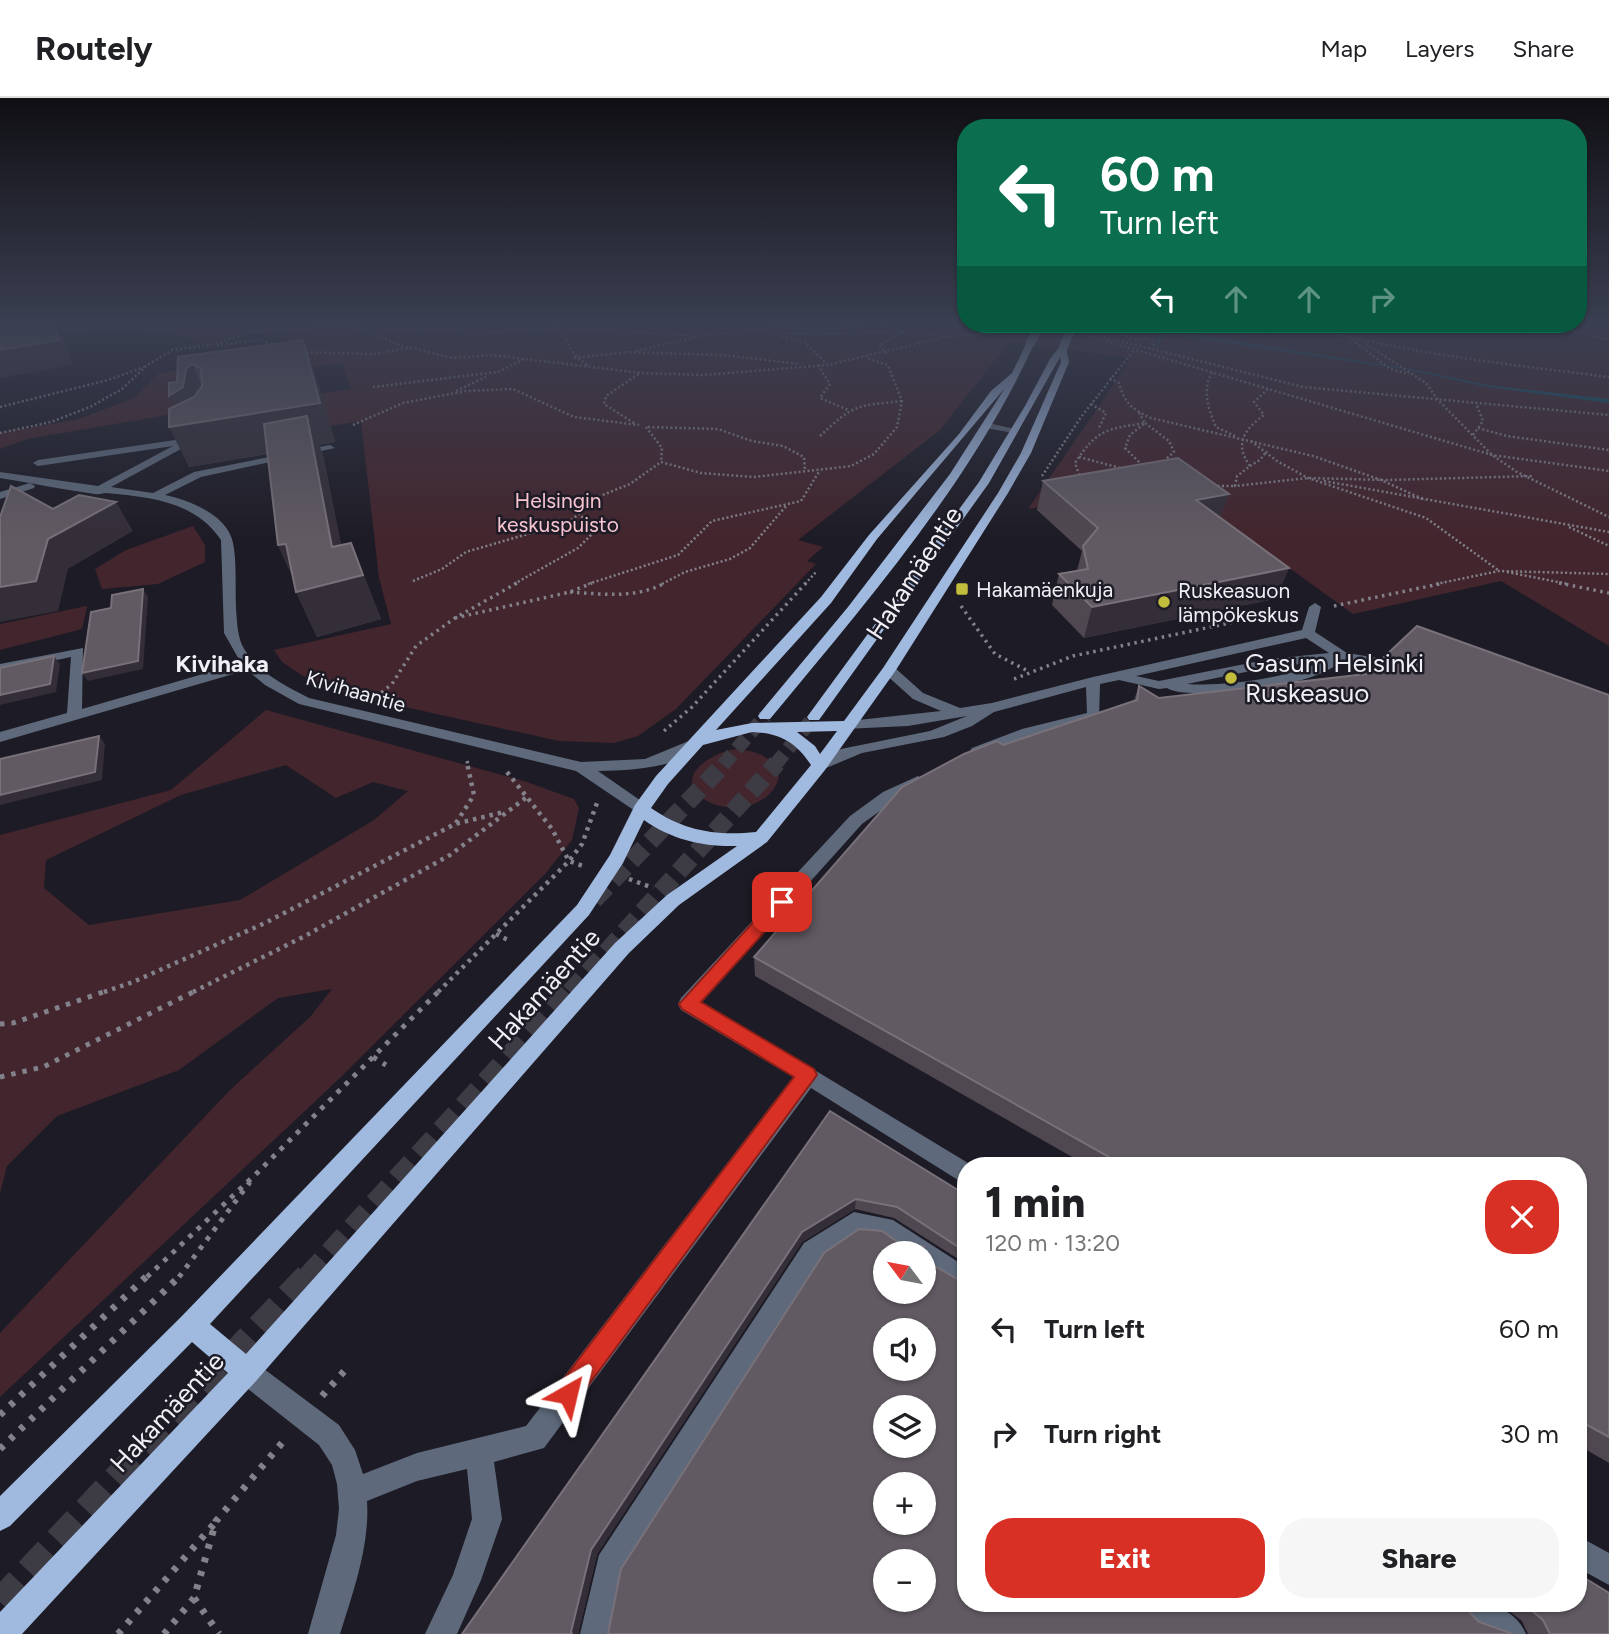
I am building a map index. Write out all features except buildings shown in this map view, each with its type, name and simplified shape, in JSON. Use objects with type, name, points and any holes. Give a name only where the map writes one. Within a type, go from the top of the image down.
[{"type":"main road","name":"Hakamäentie","points":[[0,1516],[191,1325],[583,910],[608,873],[641,809],[696,743],[826,600],[873,537],[962,436],[991,397]]},
{"type":"main road","name":"Hakamäentie","points":[[769,722],[954,476],[988,426],[1004,397]]},
{"type":"main road","name":"Hakamäentie","points":[[814,716],[984,483],[1035,397]]},
{"type":"main road","name":"Hakamäentie","points":[[1,1634],[247,1372],[622,948],[673,900],[761,838],[820,766],[889,670],[1003,493],[1026,453],[1050,397]]},
{"type":"main road","points":[[769,722],[804,743],[820,766]]},
{"type":"main road","points":[[696,743],[769,722],[849,726]]},
{"type":"main road","points":[[641,809],[673,831],[692,838],[713,841],[761,838]]},
{"type":"main road","points":[[191,1325],[247,1372]]},
{"type":"street","points":[[988,426],[1014,430]]},
{"type":"street","points":[[94,491],[208,431]]},
{"type":"street","points":[[38,463],[192,441]]},
{"type":"street","points":[[155,496],[198,474],[330,448]]},
{"type":"street","name":"Kivihaantie","points":[[0,475],[94,491],[155,496],[196,509],[221,528],[227,540],[231,633],[235,647],[271,685],[304,701],[581,767],[645,764],[662,760],[696,743]]},
{"type":"street","points":[[0,496],[43,481]]},
{"type":"street","points":[[1308,634],[1315,607]]},
{"type":"street","points":[[849,726],[898,722],[992,708],[1118,675],[1308,634],[1343,656],[1373,661]]},
{"type":"street","points":[[0,668],[78,652],[74,716]]},
{"type":"street","points":[[1118,675],[1158,685],[1211,690],[1308,674],[1343,656]]},
{"type":"street","points":[[0,737],[250,665]]},
{"type":"street","points":[[889,670],[909,691],[921,699],[960,711]]},
{"type":"street","points":[[957,762],[1027,732],[1094,716],[1093,681]]},
{"type":"street","points":[[820,766],[840,753],[859,747],[945,732],[992,708]]},
{"type":"street","name":"Kivihaantie","points":[[581,767],[641,809]]},
{"type":"street","points":[[934,773],[889,796],[856,820],[688,1004],[957,1168]]},
{"type":"street","points":[[352,1492],[417,1467],[534,1438],[808,1075]]},
{"type":"street","points":[[596,1634],[610,1566],[813,1252],[854,1224],[885,1228],[905,1241]]},
{"type":"street","points":[[936,1261],[957,1275]]},
{"type":"street","points":[[247,1372],[303,1418],[332,1437],[345,1462],[352,1492],[352,1528],[340,1582],[324,1634]]},
{"type":"street","points":[[441,1634],[466,1580],[487,1519],[479,1453]]},
{"type":"street","points":[[1587,1557],[1609,1570]]},
{"type":"street","points":[[1476,1612],[1510,1634]]},
{"type":"path","points":[[0,407],[31,397]]},
{"type":"path","points":[[0,433],[51,422],[108,397]]},
{"type":"path","points":[[353,425],[403,403],[435,397]]},
{"type":"path","points":[[530,397],[574,416],[648,427],[718,429],[752,441],[771,442],[804,457],[805,471]]},
{"type":"path","points":[[606,397],[604,404],[639,425]]},
{"type":"path","points":[[821,397],[848,410]]},
{"type":"path","points":[[661,462],[701,473],[754,477],[851,466],[874,454],[897,428],[902,401],[900,397]]},
{"type":"path","points":[[1042,477],[1096,397]]},
{"type":"path","points":[[1122,397],[1123,401],[1138,412],[1206,433],[1241,438]]},
{"type":"path","points":[[1206,397],[1216,427],[1251,441],[1330,460],[1386,480],[1425,500]]},
{"type":"path","points":[[1250,466],[1244,459],[1241,438],[1244,430],[1264,415],[1254,402],[1260,397]]},
{"type":"path","points":[[1294,397],[1492,455],[1609,471]]},
{"type":"path","points":[[1406,397],[1609,415]]},
{"type":"path","points":[[1436,397],[1492,455],[1526,477],[1609,517]]},
{"type":"path","points":[[820,436],[848,410],[865,405],[902,401]]},
{"type":"path","points":[[1473,435],[1483,421],[1476,403]]},
{"type":"path","points":[[1090,480],[1079,474],[1075,463],[1106,413],[1091,404]]},
{"type":"path","points":[[1138,412],[1145,423],[1169,441],[1174,452],[1166,459],[1179,481]]},
{"type":"path","points":[[1097,431],[1145,423]]},
{"type":"path","points":[[1145,423],[1130,435],[1125,448],[1130,456],[1149,469],[1179,481]]},
{"type":"path","points":[[648,427],[662,447],[661,462]]},
{"type":"path","points":[[1478,428],[1507,436],[1609,450]]},
{"type":"path","points":[[1251,441],[1277,461],[1308,478],[1426,518],[1499,571],[1609,593]]},
{"type":"path","points":[[1235,486],[1237,476],[1267,452]]},
{"type":"path","points":[[1079,457],[1125,470]]},
{"type":"path","points":[[413,581],[442,569],[466,552],[569,522],[600,496],[630,484],[661,462]]},
{"type":"path","points":[[455,618],[569,592],[678,555],[712,521],[801,501],[820,470]]},
{"type":"path","points":[[1204,485],[1235,486],[1308,478],[1386,480],[1534,476]]},
{"type":"path","points":[[1157,478],[1188,482]]},
{"type":"path","points":[[1308,478],[1609,532]]},
{"type":"path","points":[[569,592],[612,595],[648,592],[685,572],[730,559],[750,548],[788,503]]},
{"type":"path","points":[[367,704],[392,684],[416,646],[455,618],[578,548],[596,530],[579,513]]},
{"type":"path","points":[[1562,523],[1609,546]]},
{"type":"path","points":[[1009,682],[1029,671],[1073,656],[1315,607],[1339,606],[1499,571],[1609,574]]},
{"type":"path","points":[[961,606],[993,654],[1007,664],[1029,671]]},
{"type":"path","points":[[455,824],[474,795],[467,757]]},
{"type":"path","points":[[501,766],[552,829],[569,861],[661,891],[673,900]]},
{"type":"path","points":[[0,1077],[43,1067],[305,936],[450,855],[527,797]]},
{"type":"path","points":[[0,1415],[257,1173],[569,861],[582,844],[592,812],[603,797]]},
{"type":"path","points":[[0,1024],[13,1023],[132,982],[265,923],[455,824],[506,811]]},
{"type":"path","points":[[496,934],[510,941]]},
{"type":"path","points":[[373,1057],[386,1065]]},
{"type":"path","points":[[0,1449],[181,1275],[257,1173]]},
{"type":"path","points":[[118,1634],[303,1418]]},
{"type":"path","points":[[164,1634],[194,1598],[216,1521]]},
{"type":"path","points":[[194,1598],[219,1634]]},
{"type":"green space","name":"Helsingin keskuspuisto","points":[[175,397],[173,414],[27,439],[0,449],[0,433],[79,419],[134,398]]},
{"type":"green space","name":"Helsingin keskuspuisto","points":[[302,397],[966,397],[940,430],[798,540],[823,547],[807,561],[816,564],[676,709],[638,736],[614,743],[559,741],[346,694],[303,676],[282,662],[274,650],[391,624],[379,578],[361,421],[238,441],[230,408]]},
{"type":"green space","name":"Helsingin keskuspuisto","points":[[1105,397],[1609,397],[1609,646],[1501,581],[1353,614],[1172,483],[1028,509]]},
{"type":"green space","points":[[193,526],[205,545],[205,562],[158,584],[102,589],[95,569],[126,550]]},
{"type":"green space","points":[[87,606],[82,629],[0,650],[0,624]]},
{"type":"green space","points":[[266,710],[524,781],[574,799],[579,808],[572,840],[546,873],[341,1077],[0,1397],[0,1333],[230,1090],[310,1017],[332,989],[278,998],[179,1070],[57,1116],[7,1166],[0,1194],[0,835],[171,790]],"holes":[[[286,765],[336,798],[373,782],[408,791],[374,820],[240,900],[89,925],[44,888],[46,860],[181,795]]]},
{"type":"green space","points":[[735,749],[756,753],[768,759],[779,777],[775,787],[760,801],[750,805],[728,807],[707,801],[697,793],[692,784],[693,776],[705,761]]},
{"type":"waterway","points":[[1574,397],[1609,401]]},
{"type":"tunnel","points":[[723,765],[765,716]]},
{"type":"tunnel","points":[[775,765],[814,717]]},
{"type":"tunnel","points":[[594,900],[725,763]]},
{"type":"tunnel","points":[[570,992],[777,763]]},
{"type":"tunnel","points":[[308,1277],[571,990]]},
{"type":"tunnel","points":[[0,1602],[310,1275]]},
{"type":"place","name":"Hakamäenkuja","points":[[962,589]]},
{"type":"place","name":"Ruskeasuon lämpökeskus","points":[[1164,602]]},
{"type":"place","name":"Gasum Helsinki Ruskeasuo","points":[[1231,678]]},
{"type":"district","name":"Kivihaka","points":[[222,663]]},
{"type":"route","points":[[568,1394],[808,1075],[688,1004],[782,902]]}]
